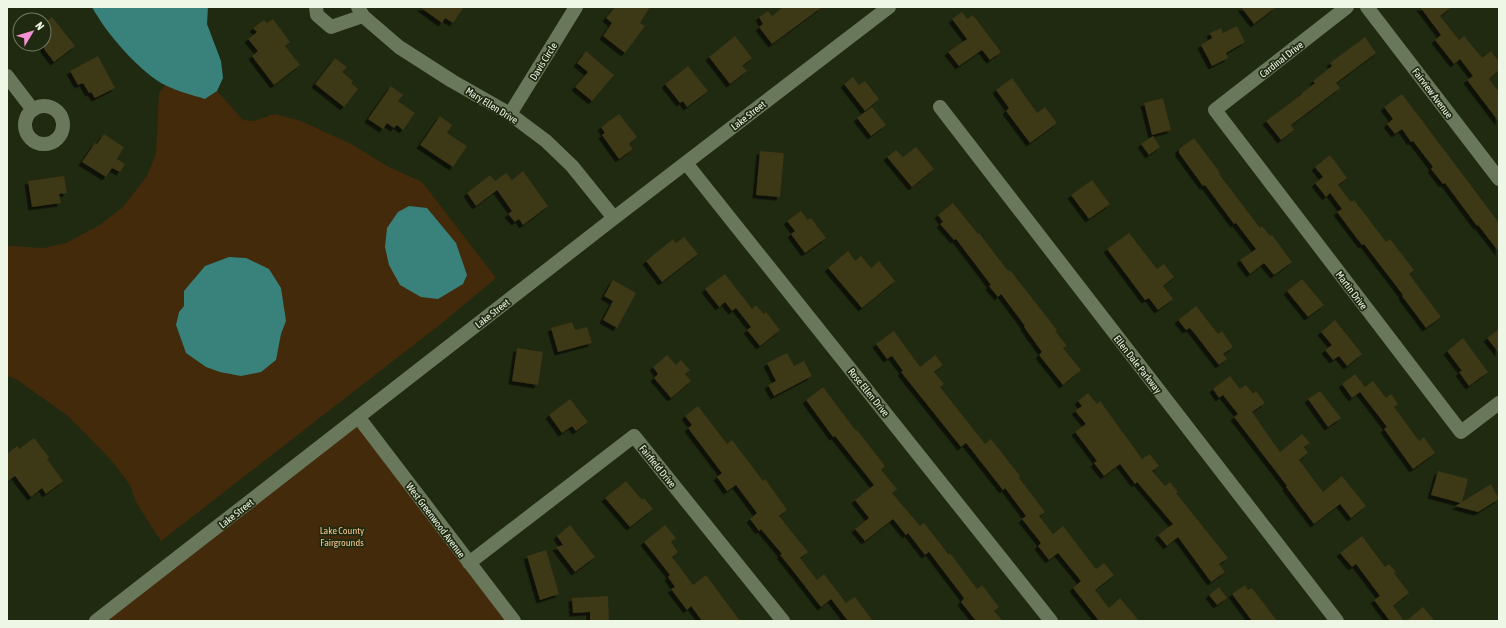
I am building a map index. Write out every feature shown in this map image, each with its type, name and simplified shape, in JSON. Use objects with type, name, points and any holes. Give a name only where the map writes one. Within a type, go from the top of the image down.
[{"type":"street","points":[[316,7],[317,14],[331,28],[361,12]]},
{"type":"street","name":"Davis Circle","points":[[510,114],[576,7]]},
{"type":"street","name":"Lake Street","points":[[96,621],[359,418],[614,218],[889,7]]},
{"type":"street","name":"Cardinal Drive","points":[[1215,110],[1347,7]]},
{"type":"street","name":"Fairview Avenue","points":[[1367,7],[1499,180]]},
{"type":"street","name":"Mary Ellen Drive","points":[[361,12],[399,47],[510,114],[546,141],[572,166],[614,218]]},
{"type":"street","points":[[7,76],[32,110]]},
{"type":"street","name":"Ellen Dale Parkway","points":[[940,106],[1337,621]]},
{"type":"street","name":"Martin Drive","points":[[1215,110],[1461,432],[1499,403]]},
{"type":"street","name":"Rose Ellen Drive","points":[[686,163],[1051,621]]},
{"type":"street","name":"West Greenwood Avenue","points":[[359,418],[514,621]]},
{"type":"street","name":"Fairfield Drive","points":[[469,563],[634,436],[782,621]]},
{"type":"green space","points":[[165,85],[205,99],[217,91],[243,120],[253,121],[275,114],[301,121],[351,144],[389,167],[422,182],[496,278],[442,323],[161,541],[137,504],[130,485],[113,462],[68,416],[16,379],[7,376],[7,246],[44,248],[66,243],[100,225],[123,207],[147,176],[156,154],[159,94]],"holes":[[[229,257],[246,258],[286,321],[281,334],[275,360],[206,367],[186,353],[176,325],[179,312],[184,306],[195,278],[205,266]]]},
{"type":"green space","name":"Lake County Fairgrounds","points":[[357,417],[516,621],[96,621]]},
{"type":"water","points":[[92,7],[208,7],[207,24],[221,61],[223,78],[217,91],[205,99],[176,90],[157,80],[146,72],[125,52],[106,29]]},
{"type":"water","points":[[409,206],[427,208],[456,243],[467,275],[463,284],[438,299],[421,297],[400,285],[389,265],[385,247],[387,228],[398,212]]},
{"type":"water","points":[[229,257],[246,258],[269,269],[281,288],[286,321],[281,334],[276,360],[261,372],[241,376],[220,372],[206,367],[186,353],[176,325],[179,312],[184,306],[184,291],[205,266]]},
{"type":"building","points":[[420,7],[464,7],[453,23],[445,18],[442,23]]},
{"type":"building","points":[[615,7],[650,7],[640,23],[645,26],[625,53],[603,36],[612,23],[606,18]]},
{"type":"building","points":[[783,7],[822,7],[772,44],[759,27],[763,24],[759,17],[768,11],[772,16]]},
{"type":"building","points":[[1241,7],[1276,7],[1254,24]]},
{"type":"building","points":[[1420,7],[1452,7],[1440,16],[1459,40],[1464,36],[1482,58],[1491,51],[1499,62],[1499,70],[1489,79],[1499,92],[1499,122],[1467,80],[1473,76],[1460,59],[1454,64],[1435,40],[1441,35]]},
{"type":"building","points":[[962,12],[967,19],[973,15],[1001,52],[990,60],[982,50],[959,66],[948,52],[967,39],[952,19]]},
{"type":"building","points":[[52,17],[75,46],[54,62],[46,52],[52,52]]},
{"type":"building","points":[[273,19],[290,42],[285,46],[300,65],[274,85],[252,56],[258,51],[248,39],[257,32],[253,28],[264,20],[267,23]]},
{"type":"building","points":[[1237,26],[1245,42],[1226,53],[1228,58],[1212,66],[1201,45],[1212,38],[1210,33],[1221,28],[1223,33]]},
{"type":"building","points":[[735,36],[752,58],[742,66],[747,71],[730,84],[709,57]]},
{"type":"building","points":[[1365,37],[1376,53],[1336,83],[1340,88],[1291,125],[1294,130],[1281,140],[1266,121],[1315,83],[1313,81],[1332,66],[1330,63]]},
{"type":"building","points":[[586,51],[614,75],[592,101],[575,87],[588,72],[577,63]]},
{"type":"building","points":[[98,56],[115,88],[95,98],[91,92],[89,93],[83,83],[78,85],[70,71]]},
{"type":"building","points":[[335,58],[347,67],[342,72],[353,81],[351,83],[358,89],[344,107],[315,84]]},
{"type":"building","points":[[688,66],[708,91],[687,107],[683,101],[680,103],[665,84]]},
{"type":"building","points":[[853,77],[859,85],[865,81],[879,99],[865,111],[844,84]]},
{"type":"building","points":[[1012,78],[1037,113],[1045,107],[1057,123],[1030,143],[1006,111],[1009,108],[996,90]]},
{"type":"building","points":[[391,86],[403,95],[398,101],[415,113],[403,130],[397,125],[394,128],[387,123],[383,129],[368,119]]},
{"type":"building","points":[[1402,94],[1499,223],[1499,252],[1478,225],[1477,226],[1445,183],[1443,184],[1431,169],[1433,167],[1413,141],[1411,142],[1402,129],[1395,134],[1387,124],[1393,119],[1384,107]]},
{"type":"building","points":[[1163,98],[1171,130],[1152,135],[1144,103]]},
{"type":"building","points":[[872,107],[886,125],[871,136],[857,118]]},
{"type":"building","points":[[619,114],[637,137],[629,144],[633,149],[619,159],[602,135],[605,133],[601,127]]},
{"type":"building","points":[[440,116],[452,125],[447,133],[467,146],[453,167],[420,145]]},
{"type":"building","points":[[104,134],[124,147],[117,159],[125,164],[120,172],[112,168],[106,177],[82,162],[95,143],[97,144]]},
{"type":"building","points":[[1153,136],[1160,147],[1149,155],[1141,144]]},
{"type":"building","points":[[1194,138],[1260,228],[1262,226],[1270,236],[1272,235],[1292,262],[1274,275],[1264,263],[1250,274],[1240,260],[1256,249],[1236,223],[1234,224],[1205,185],[1203,186],[1179,153],[1179,149]]},
{"type":"building","points":[[916,147],[934,169],[912,187],[887,157],[896,150],[903,157]]},
{"type":"building","points":[[760,151],[784,153],[780,197],[756,195]]},
{"type":"building","points":[[1330,155],[1347,178],[1338,185],[1351,202],[1354,200],[1386,242],[1390,239],[1414,270],[1409,274],[1441,317],[1426,328],[1364,244],[1362,245],[1337,212],[1342,209],[1330,193],[1326,197],[1315,183],[1323,177],[1315,167]]},
{"type":"building","points":[[523,171],[548,206],[523,225],[519,219],[515,222],[508,214],[512,211],[497,190],[476,206],[467,193],[490,175],[495,181],[506,173],[512,180]]},
{"type":"building","points":[[64,176],[67,193],[59,194],[61,203],[32,207],[28,181]]},
{"type":"building","points":[[1092,180],[1110,204],[1089,219],[1071,195]]},
{"type":"building","points":[[953,203],[978,234],[979,233],[1008,271],[1010,270],[1057,330],[1055,331],[1067,346],[1063,348],[1081,370],[1063,385],[1039,355],[1042,352],[1001,294],[998,297],[989,286],[991,285],[956,239],[954,240],[940,224],[943,222],[938,215]]},
{"type":"building","points":[[801,211],[808,220],[811,218],[826,238],[805,253],[791,234],[795,231],[787,221]]},
{"type":"building","points":[[1129,233],[1157,269],[1164,264],[1174,277],[1163,286],[1173,299],[1158,310],[1149,298],[1145,300],[1107,249]]},
{"type":"building","points":[[684,237],[698,254],[662,282],[646,261],[673,239],[676,243]]},
{"type":"building","points":[[848,251],[855,261],[861,256],[871,268],[879,261],[895,281],[862,308],[828,268]]},
{"type":"building","points":[[725,274],[752,309],[756,305],[764,314],[766,312],[780,330],[760,346],[747,330],[751,327],[736,308],[732,311],[725,302],[719,307],[705,289]]},
{"type":"building","points":[[1302,279],[1324,305],[1308,317],[1287,291]]},
{"type":"building","points":[[613,280],[636,293],[617,328],[603,320],[613,301],[604,296]]},
{"type":"building","points":[[1196,306],[1218,334],[1222,331],[1233,347],[1223,354],[1227,359],[1219,365],[1190,328],[1186,330],[1178,320]]},
{"type":"building","points":[[1335,320],[1362,354],[1347,366],[1339,356],[1333,360],[1325,350],[1332,345],[1321,332]]},
{"type":"building","points":[[572,322],[575,330],[587,327],[592,343],[558,352],[551,328]]},
{"type":"building","points":[[1499,329],[1499,353],[1487,338]]},
{"type":"building","points":[[894,331],[920,367],[935,355],[943,365],[934,372],[944,384],[940,387],[985,444],[991,439],[1020,476],[1019,478],[1045,512],[1039,516],[1053,534],[1063,526],[1096,569],[1104,563],[1114,575],[1095,590],[1109,608],[1120,598],[1139,621],[1099,621],[1073,588],[1081,581],[1058,553],[1049,560],[1038,546],[1041,543],[1022,519],[1026,516],[1005,488],[1003,490],[966,443],[961,447],[901,372],[903,371],[892,356],[887,359],[876,344]]},
{"type":"building","points":[[1463,338],[1488,372],[1469,386],[1459,372],[1462,371],[1447,351]]},
{"type":"building","points":[[517,348],[543,352],[538,385],[512,381]]},
{"type":"building","points":[[787,353],[794,366],[804,361],[812,376],[774,396],[768,385],[776,381],[767,363]]},
{"type":"building","points":[[667,355],[676,365],[681,360],[690,370],[685,374],[691,381],[671,398],[654,378],[658,374],[653,367]]},
{"type":"building","points":[[1355,374],[1365,387],[1373,381],[1386,398],[1391,394],[1398,404],[1394,407],[1419,441],[1424,437],[1435,453],[1413,469],[1384,429],[1387,427],[1360,392],[1352,398],[1342,384]]},
{"type":"building","points":[[1230,376],[1240,389],[1246,385],[1253,394],[1256,391],[1265,403],[1252,412],[1280,452],[1302,434],[1310,443],[1304,447],[1308,453],[1299,460],[1323,492],[1342,476],[1366,506],[1351,518],[1340,504],[1314,524],[1234,417],[1238,414],[1223,395],[1219,398],[1213,389]]},
{"type":"building","points":[[823,387],[856,431],[857,430],[885,466],[881,470],[897,489],[892,493],[920,526],[924,523],[949,555],[950,553],[977,589],[982,585],[999,607],[994,611],[1003,621],[976,621],[961,602],[964,598],[929,552],[925,555],[908,533],[906,535],[893,519],[865,541],[855,529],[869,518],[855,500],[874,485],[835,436],[833,437],[806,400]]},
{"type":"building","points":[[1320,391],[1341,418],[1328,427],[1308,399]]},
{"type":"building","points":[[1088,393],[1097,404],[1100,401],[1142,459],[1150,454],[1159,466],[1152,471],[1165,486],[1170,482],[1178,492],[1176,493],[1228,558],[1219,564],[1225,572],[1211,582],[1178,537],[1167,546],[1158,535],[1173,524],[1137,482],[1135,484],[1120,464],[1104,476],[1094,463],[1097,461],[1075,432],[1086,424],[1075,411],[1082,406],[1078,401]]},
{"type":"building","points":[[570,399],[588,422],[576,431],[572,426],[562,433],[549,415]]},
{"type":"building","points":[[698,406],[727,444],[732,440],[763,481],[765,479],[783,504],[787,510],[779,516],[808,552],[800,558],[817,580],[824,574],[846,603],[855,597],[873,621],[848,621],[831,599],[821,607],[780,555],[782,554],[761,529],[759,531],[750,519],[757,513],[736,485],[727,491],[717,477],[722,473],[688,428],[692,425],[685,416]]},
{"type":"building","points":[[34,438],[49,457],[47,459],[63,481],[46,494],[42,488],[31,497],[15,476],[7,482],[7,454],[17,446],[19,449]]},
{"type":"building","points":[[1438,471],[1468,479],[1462,502],[1491,484],[1499,499],[1478,512],[1455,506],[1461,503],[1431,495]]},
{"type":"building","points":[[626,481],[642,500],[644,498],[653,509],[630,527],[605,498]]},
{"type":"building","points":[[570,525],[595,557],[575,572],[556,547],[563,545],[557,536]]},
{"type":"building","points":[[665,525],[676,538],[671,542],[678,552],[672,557],[693,585],[706,575],[740,621],[702,621],[691,606],[687,610],[671,589],[675,587],[668,577],[670,575],[644,542]]},
{"type":"building","points":[[1362,536],[1385,567],[1389,564],[1396,572],[1394,573],[1409,593],[1393,606],[1404,621],[1390,621],[1374,600],[1380,596],[1356,564],[1352,567],[1340,553]]},
{"type":"building","points":[[546,550],[559,594],[540,600],[527,556]]},
{"type":"building","points":[[1245,585],[1248,590],[1252,588],[1277,621],[1252,621],[1232,594]]},
{"type":"building","points":[[1219,587],[1227,598],[1217,605],[1209,595]]},
{"type":"building","points":[[608,596],[609,621],[590,621],[590,612],[573,613],[572,598]]},
{"type":"building","points":[[1423,607],[1435,621],[1406,621],[1417,612]]}]
